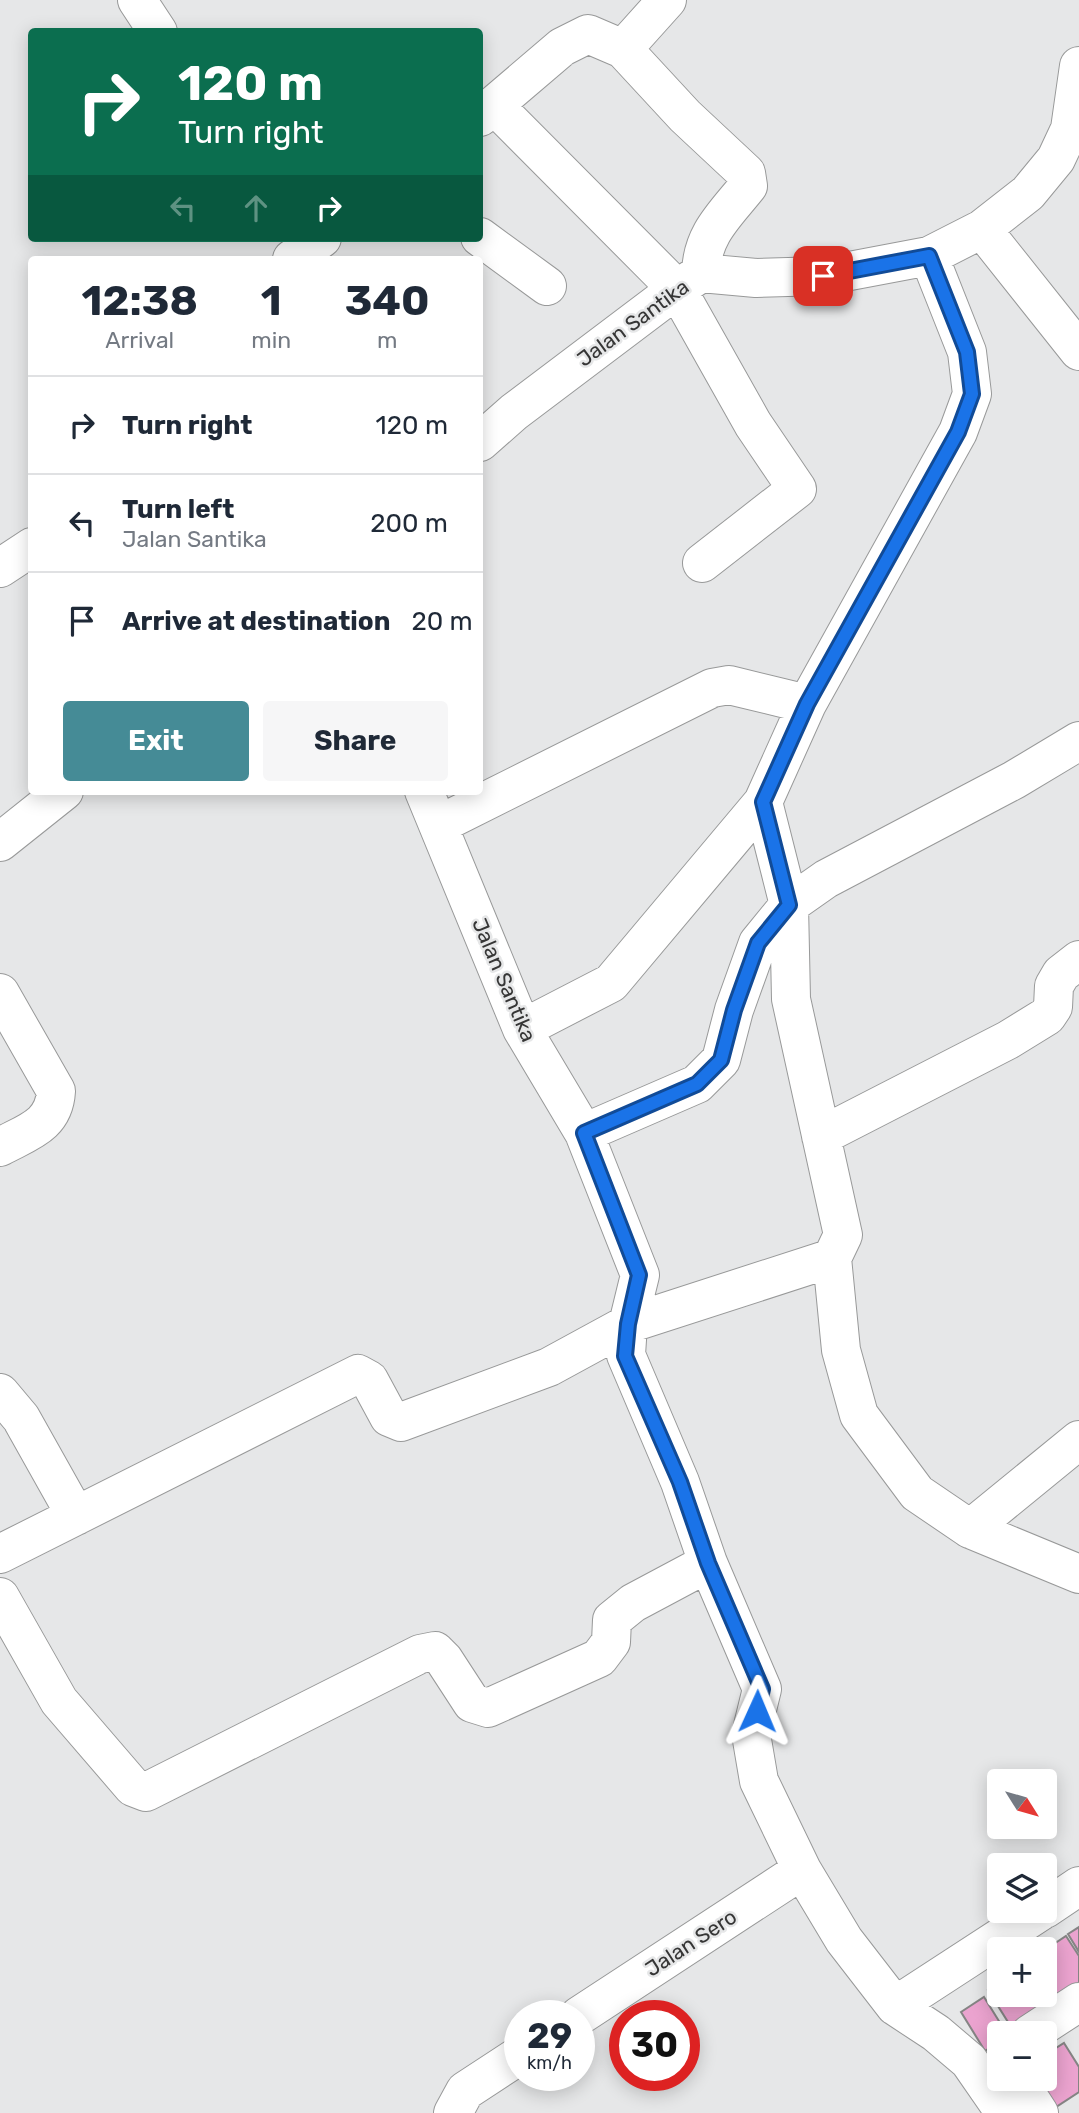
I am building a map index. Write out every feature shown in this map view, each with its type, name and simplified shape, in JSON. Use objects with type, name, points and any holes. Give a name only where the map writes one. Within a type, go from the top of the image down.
[{"type":"street","points":[[137,0],[155,28]]},
{"type":"street","points":[[623,48],[667,0]]},
{"type":"street","points":[[689,281],[711,232],[748,186],[746,173],[685,116],[623,48],[588,34],[562,47],[487,111],[689,281],[753,424],[797,489],[702,563]]},
{"type":"street","name":"Jalan Santika","points":[[483,439],[514,412],[689,281],[823,276],[929,256],[982,229],[1028,193],[1056,159],[1070,129],[1079,66]]},
{"type":"street","points":[[982,229],[1079,351]]},
{"type":"street","points":[[483,239],[547,286]]},
{"type":"street","points":[[296,256],[317,242]]},
{"type":"street","points":[[522,1028],[611,983],[763,802],[807,704],[958,432],[972,394],[967,352],[929,256]]},
{"type":"street","points":[[0,568],[28,550]]},
{"type":"street","points":[[483,786],[712,688],[729,685],[807,704]]},
{"type":"street","points":[[584,1133],[697,1084],[721,1060],[734,1010],[758,943],[789,905],[826,879],[1014,780],[1079,741]]},
{"type":"street","points":[[0,842],[59,795]]},
{"type":"street","points":[[432,808],[462,795]]},
{"type":"street","points":[[763,802],[789,905],[791,999],[843,1235],[832,1258],[841,1350],[859,1415],[917,1493],[970,1529],[1079,1574]]},
{"type":"street","name":"Jalan Santika","points":[[432,808],[522,1028],[584,1133],[639,1275],[628,1324],[625,1356],[680,1482],[708,1563],[762,1689],[751,1734],[759,1781],[802,1870],[844,1940],[895,2006],[936,2033],[969,2061],[1005,2113]]},
{"type":"street","points":[[821,1136],[1008,1040],[1047,1016],[1053,1007],[1054,986],[1061,974],[1079,960]]},
{"type":"street","points":[[0,1147],[47,1121],[55,1104],[56,1091],[3,1006]]},
{"type":"street","points":[[0,1554],[358,1374],[369,1380],[389,1417],[401,1422],[549,1367],[628,1324],[832,1258]]},
{"type":"street","points":[[0,1393],[21,1418],[76,1516]]},
{"type":"street","points":[[970,1529],[1079,1440]]},
{"type":"street","points":[[0,1597],[58,1701],[133,1787],[146,1792],[420,1654],[435,1651],[444,1660],[472,1703],[488,1709],[599,1658],[611,1642],[612,1620],[633,1603],[708,1563]]},
{"type":"street","name":"Jalan Sero","points":[[595,2006],[802,1870]]},
{"type":"street","points":[[1057,1901],[1079,1886]]},
{"type":"street","points":[[895,2006],[1023,1923]]},
{"type":"street","points":[[1050,2021],[1079,2002]]},
{"type":"street","points":[[453,2113],[465,2091],[504,2065]]},
{"type":"street","points":[[1025,2091],[1039,2113]]},
{"type":"building","points":[[1079,1927],[1079,1952],[1068,1934]]},
{"type":"building","points":[[1066,1936],[1079,1956],[1079,1989],[1061,2000],[1057,1994],[1057,1942]]},
{"type":"building","points":[[984,1997],[987,2007],[990,2007],[999,2021],[987,2021],[985,2051],[961,2012]]},
{"type":"building","points":[[999,2007],[1037,2007],[1040,2012],[1026,2021],[1007,2021]]},
{"type":"building","points":[[1064,2043],[1079,2067],[1079,2092],[1056,2107],[1046,2091],[1057,2091],[1057,2047]]},
{"type":"route","points":[[757,1711],[762,1689],[708,1563],[680,1482],[625,1356],[628,1324],[639,1275],[584,1133],[697,1084],[721,1060],[734,1010],[758,943],[789,905],[763,802],[807,704],[958,432],[972,394],[967,352],[929,256],[823,276]]}]
